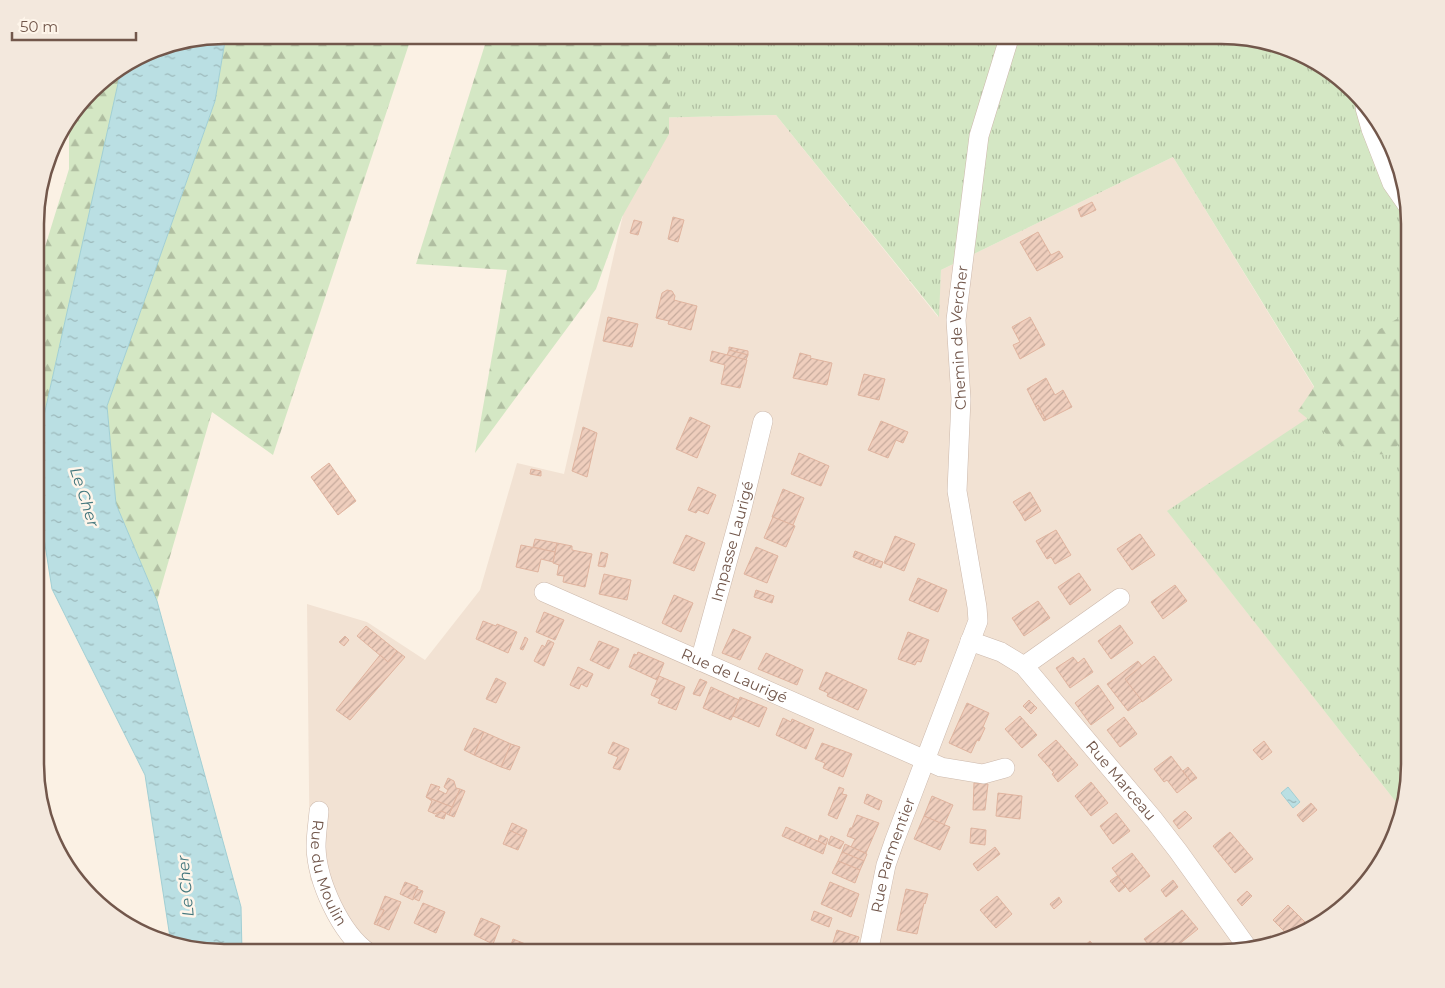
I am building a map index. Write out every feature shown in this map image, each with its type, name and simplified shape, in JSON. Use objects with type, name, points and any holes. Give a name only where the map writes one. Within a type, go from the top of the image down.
[{"type":"street","name":"Chemin de Vercher","points":[[970,641],[978,621],[957,491],[961,398],[956,320],[979,136],[1007,44]]},
{"type":"street","points":[[1369,121],[1392,184],[1399,193]]},
{"type":"street","name":"Impasse Laurigé","points":[[700,661],[742,508],[763,421]]},
{"type":"street","name":"Rue de Laurigé","points":[[544,592],[924,760]]},
{"type":"street","points":[[1024,666],[1120,598]]},
{"type":"street","name":"Rue Marceau","points":[[970,641],[1001,652],[1024,666],[1160,828],[1243,943]]},
{"type":"street","name":"Rue Parmentier","points":[[870,944],[886,864],[970,641]]},
{"type":"street","points":[[924,760],[941,767],[983,774],[1005,768]]},
{"type":"street","name":"Rue du Moulin","points":[[318,812],[316,847],[320,874],[332,904],[360,944]]},
{"type":"shaded area","points":[[776,115],[938,317],[941,270],[1173,157],[1326,407],[1168,512],[1397,803],[1383,844],[1364,874],[1340,900],[1321,914],[1290,931],[1256,941],[1233,944],[348,944],[310,879],[307,604],[367,622],[425,660],[480,590],[517,463],[564,474],[645,118]]},
{"type":"green space","points":[[224,44],[409,44],[273,455],[212,412],[157,601],[116,504],[107,406],[215,101]]},
{"type":"green space","points":[[485,44],[674,44],[669,46],[669,134],[622,217],[596,289],[475,453],[507,270],[416,264]]},
{"type":"green space","points":[[624,44],[1233,44],[1256,47],[1290,57],[1321,74],[1340,88],[1364,114],[1383,144],[1395,177],[1401,212],[1401,776],[1397,803],[1167,511],[1326,406],[1173,157],[941,270],[939,317],[776,115],[645,118]]},
{"type":"green space","points":[[120,77],[44,416],[44,250],[69,169],[69,132],[88,105],[105,88]]},
{"type":"green space","points":[[1401,316],[1401,442],[1388,455],[1348,451],[1298,411],[1335,356]]},
{"type":"water","name":"Le Cher","points":[[224,44],[215,101],[107,406],[116,504],[157,601],[241,907],[242,944],[200,943],[170,936],[145,775],[52,589],[44,538],[44,416],[119,79],[144,62],[166,53],[200,45]]},
{"type":"water","points":[[1288,787],[1300,802],[1293,808],[1281,793]]},
{"type":"building","points":[[1092,202],[1096,210],[1081,217],[1078,209]]},
{"type":"building","points":[[673,217],[684,220],[678,242],[668,239]]},
{"type":"building","points":[[634,220],[642,222],[638,235],[630,233]]},
{"type":"building","points":[[1038,232],[1051,255],[1059,251],[1063,257],[1037,271],[1020,242]]},
{"type":"building","points":[[667,290],[672,291],[675,296],[674,300],[697,306],[691,330],[668,324],[669,321],[656,318],[662,293]]},
{"type":"building","points":[[608,317],[638,324],[632,347],[603,341]]},
{"type":"building","points":[[1030,317],[1045,345],[1020,359],[1013,345],[1020,342],[1012,327]]},
{"type":"building","points":[[729,347],[748,351],[748,355],[729,350]]},
{"type":"building","points":[[729,350],[748,355],[746,360],[727,355]]},
{"type":"building","points":[[712,351],[747,360],[740,388],[721,384],[725,365],[710,361]]},
{"type":"building","points":[[800,353],[811,356],[810,358],[832,363],[827,385],[793,378]]},
{"type":"building","points":[[864,374],[885,379],[879,400],[858,395]]},
{"type":"building","points":[[1046,378],[1055,395],[1063,390],[1072,407],[1046,420],[1038,405],[1036,407],[1027,389]]},
{"type":"building","points":[[1038,405],[1046,420],[1044,421],[1036,407]]},
{"type":"building","points":[[690,417],[710,426],[697,458],[676,449]]},
{"type":"building","points":[[881,421],[908,432],[903,443],[896,440],[888,458],[868,450]]},
{"type":"building","points":[[583,427],[597,433],[587,477],[572,471]]},
{"type":"building","points":[[799,453],[829,466],[821,486],[791,474]]},
{"type":"building","points":[[329,463],[356,501],[338,515],[311,477]]},
{"type":"building","points":[[531,469],[541,471],[541,476],[530,474]]},
{"type":"building","points":[[698,487],[716,495],[708,514],[698,510],[696,513],[688,510]]},
{"type":"building","points":[[783,489],[804,498],[793,525],[772,517]]},
{"type":"building","points":[[1030,492],[1037,504],[1021,514],[1013,502]]},
{"type":"building","points":[[1037,504],[1041,511],[1025,521],[1021,514]]},
{"type":"building","points":[[773,517],[795,526],[786,547],[764,538]]},
{"type":"building","points":[[1056,530],[1071,555],[1055,564],[1051,557],[1047,559],[1036,541]]},
{"type":"building","points":[[1140,534],[1155,555],[1132,570],[1117,549]]},
{"type":"building","points":[[686,535],[705,543],[694,571],[673,563]]},
{"type":"building","points":[[895,536],[915,544],[904,571],[884,563]]},
{"type":"building","points":[[535,539],[557,543],[555,552],[533,547]]},
{"type":"building","points":[[557,543],[572,546],[572,550],[592,554],[585,587],[563,582],[564,576],[557,575],[559,565],[553,563]]},
{"type":"building","points":[[521,545],[555,552],[553,562],[541,559],[538,572],[516,567]]},
{"type":"building","points":[[756,547],[778,556],[767,583],[744,574]]},
{"type":"building","points":[[855,551],[863,554],[860,560],[853,557]]},
{"type":"building","points":[[601,552],[608,554],[605,567],[598,566]]},
{"type":"building","points":[[863,554],[875,559],[873,565],[860,560]]},
{"type":"building","points":[[875,559],[883,562],[881,568],[873,565]]},
{"type":"building","points":[[1079,573],[1091,590],[1070,605],[1058,587]]},
{"type":"building","points":[[604,574],[631,580],[627,600],[599,594]]},
{"type":"building","points":[[918,578],[947,590],[938,612],[909,600]]},
{"type":"building","points":[[1175,585],[1187,601],[1163,619],[1151,602]]},
{"type":"building","points":[[756,590],[774,596],[772,603],[754,597]]},
{"type":"building","points":[[674,595],[693,603],[681,632],[662,623]]},
{"type":"building","points":[[1038,601],[1050,618],[1024,636],[1012,618]]},
{"type":"building","points":[[544,612],[564,620],[555,640],[536,632]]},
{"type":"building","points":[[483,621],[517,632],[508,653],[476,639]]},
{"type":"building","points":[[1120,625],[1133,643],[1111,659],[1098,641]]},
{"type":"building","points":[[366,626],[397,651],[388,662],[357,636]]},
{"type":"building","points":[[733,629],[751,637],[740,660],[722,653]]},
{"type":"building","points":[[908,632],[929,640],[921,662],[917,661],[915,665],[898,659]]},
{"type":"building","points":[[345,636],[349,640],[344,646],[339,642]]},
{"type":"building","points":[[525,637],[528,639],[523,650],[520,649]]},
{"type":"building","points":[[548,640],[554,643],[544,666],[534,661],[542,645],[545,647]]},
{"type":"building","points":[[599,641],[619,649],[609,669],[590,660]]},
{"type":"building","points":[[397,651],[405,657],[350,720],[336,710],[380,655],[388,662]]},
{"type":"building","points":[[638,652],[664,663],[657,680],[629,667],[634,654],[637,655]]},
{"type":"building","points":[[766,653],[803,670],[797,685],[758,669]]},
{"type":"building","points":[[1154,656],[1172,680],[1142,702],[1125,679]]},
{"type":"building","points":[[1073,657],[1078,663],[1084,658],[1093,672],[1070,688],[1056,668]]},
{"type":"building","points":[[1138,661],[1142,666],[1125,679],[1142,701],[1128,711],[1107,684]]},
{"type":"building","points":[[578,667],[593,674],[587,687],[581,684],[579,689],[570,685]]},
{"type":"building","points":[[826,672],[867,690],[858,710],[827,696],[828,693],[819,689]]},
{"type":"building","points":[[659,676],[685,687],[676,710],[658,703],[660,699],[651,695]]},
{"type":"building","points":[[496,678],[506,683],[496,703],[486,699]]},
{"type":"building","points":[[700,679],[707,682],[700,696],[693,694]]},
{"type":"building","points":[[1098,685],[1114,708],[1091,725],[1075,703]]},
{"type":"building","points":[[711,687],[739,700],[731,720],[703,708]]},
{"type":"building","points":[[740,697],[767,708],[759,727],[733,716]]},
{"type":"building","points":[[1029,700],[1037,708],[1031,714],[1023,706]]},
{"type":"building","points":[[967,703],[989,713],[983,727],[985,728],[971,753],[949,743]]},
{"type":"building","points":[[1020,716],[1037,735],[1022,748],[1005,729]]},
{"type":"building","points":[[1124,717],[1137,734],[1120,747],[1107,730]]},
{"type":"building","points":[[783,718],[791,722],[792,719],[814,729],[806,749],[776,735]]},
{"type":"building","points":[[474,728],[484,732],[474,755],[464,750]]},
{"type":"building","points":[[484,732],[511,744],[501,767],[474,755]]},
{"type":"building","points":[[1056,740],[1078,765],[1058,782],[1052,774],[1054,773],[1038,755]]},
{"type":"building","points":[[1264,741],[1272,752],[1262,760],[1253,750]]},
{"type":"building","points":[[613,742],[629,749],[620,770],[613,768],[618,757],[608,753]]},
{"type":"building","points":[[822,743],[852,754],[843,777],[823,768],[825,763],[815,759]]},
{"type":"building","points":[[511,744],[520,747],[510,770],[501,767]]},
{"type":"building","points":[[1171,756],[1191,782],[1177,793],[1167,780],[1164,782],[1154,769]]},
{"type":"building","points":[[1188,767],[1197,778],[1191,782],[1183,771]]},
{"type":"building","points":[[448,778],[454,781],[456,788],[460,789],[452,807],[426,797],[431,784],[440,787],[438,790],[446,794],[448,790],[444,787]]},
{"type":"building","points":[[1091,782],[1108,803],[1091,816],[1075,796]]},
{"type":"building","points":[[974,783],[988,784],[985,810],[973,810]]},
{"type":"building","points":[[839,787],[844,789],[842,794],[847,795],[837,819],[828,815]]},
{"type":"building","points":[[460,789],[465,791],[454,817],[449,815]]},
{"type":"building","points":[[998,793],[1022,796],[1020,819],[996,816]]},
{"type":"building","points":[[867,794],[882,801],[879,810],[864,803]]},
{"type":"building","points":[[932,796],[953,805],[944,825],[924,816]]},
{"type":"building","points":[[426,797],[452,807],[449,815],[441,811],[435,814],[428,811],[432,801]]},
{"type":"building","points":[[1311,803],[1317,810],[1303,822],[1297,815]]},
{"type":"building","points":[[441,811],[446,813],[444,819],[435,816]]},
{"type":"building","points":[[1185,811],[1192,818],[1179,829],[1173,821]]},
{"type":"building","points":[[1116,813],[1130,831],[1113,844],[1100,826]]},
{"type":"building","points":[[857,815],[879,823],[866,853],[851,847],[855,839],[847,836]]},
{"type":"building","points":[[924,816],[950,827],[940,850],[914,839]]},
{"type":"building","points":[[512,823],[527,830],[524,837],[509,830]]},
{"type":"building","points":[[786,827],[809,837],[805,846],[782,836]]},
{"type":"building","points":[[971,828],[986,830],[985,845],[970,843]]},
{"type":"building","points":[[509,830],[524,837],[518,850],[503,844]]},
{"type":"building","points":[[1230,832],[1253,859],[1235,873],[1213,846]]},
{"type":"building","points":[[820,835],[828,839],[826,845],[818,841]]},
{"type":"building","points":[[831,836],[844,842],[840,849],[828,844]]},
{"type":"building","points":[[809,837],[826,845],[823,854],[805,846]]},
{"type":"building","points":[[845,844],[867,854],[864,861],[842,852]]},
{"type":"building","points":[[995,847],[1000,854],[978,871],[973,864]]},
{"type":"building","points":[[842,852],[864,861],[860,870],[838,861]]},
{"type":"building","points":[[1132,853],[1150,876],[1130,892],[1112,868]]},
{"type":"building","points":[[838,861],[860,870],[855,883],[832,873]]},
{"type":"building","points":[[1117,876],[1126,886],[1119,892],[1110,881]]},
{"type":"building","points":[[1173,880],[1178,887],[1166,897],[1161,890]]},
{"type":"building","points":[[405,882],[418,887],[413,900],[400,894]]},
{"type":"building","points":[[830,882],[859,894],[851,917],[821,904]]},
{"type":"building","points":[[417,889],[423,891],[419,901],[413,898]]},
{"type":"building","points":[[906,889],[928,894],[917,934],[897,930]]},
{"type":"building","points":[[1247,891],[1252,896],[1242,906],[1237,900]]},
{"type":"building","points":[[385,896],[401,902],[389,930],[377,925],[384,910],[380,909]]},
{"type":"building","points":[[997,896],[1012,914],[996,928],[980,910]]},
{"type":"building","points":[[1059,897],[1062,902],[1054,909],[1050,904]]},
{"type":"building","points":[[423,903],[445,912],[436,933],[414,923]]},
{"type":"building","points":[[1288,905],[1306,923],[1286,933],[1273,920]]},
{"type":"building","points":[[380,909],[384,910],[377,925],[374,924]]},
{"type":"building","points":[[1182,910],[1198,929],[1179,944],[1148,944],[1144,939]]},
{"type":"building","points":[[814,911],[832,918],[829,927],[811,920]]},
{"type":"building","points":[[481,918],[500,926],[493,944],[474,935]]},
{"type":"building","points":[[837,930],[859,937],[856,944],[833,944]]},
{"type":"building","points":[[513,939],[526,944],[511,944]]}]
